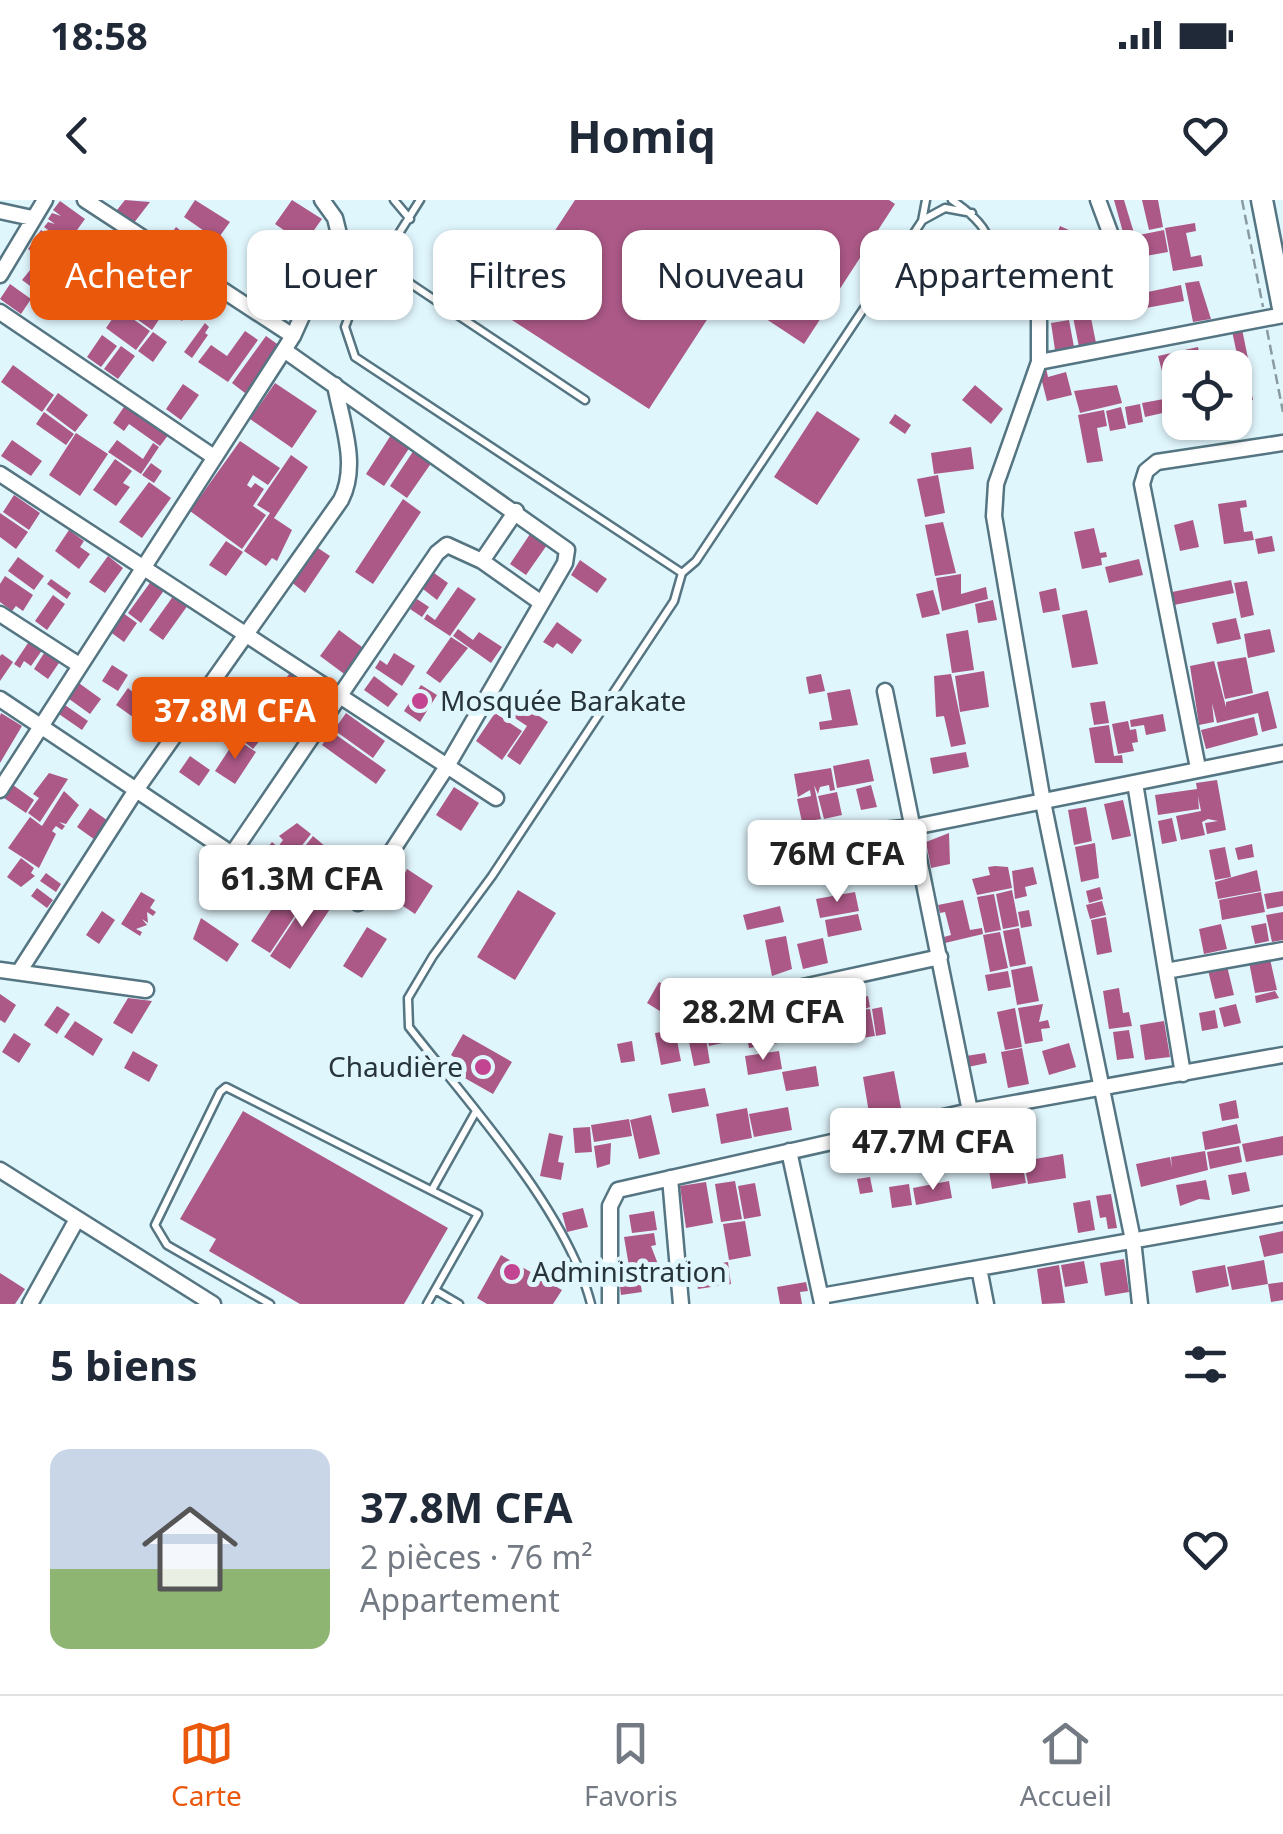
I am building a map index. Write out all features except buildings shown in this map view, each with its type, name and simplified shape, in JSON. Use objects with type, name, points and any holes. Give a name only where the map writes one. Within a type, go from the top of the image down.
[{"type":"street","points":[[0,276],[44,200]]},
{"type":"street","points":[[85,200],[293,336]]},
{"type":"street","points":[[0,790],[293,336],[339,234],[335,218],[322,200]]},
{"type":"street","points":[[1098,200],[1121,262],[1119,272],[1042,307],[1039,362],[996,484],[994,516],[1043,802],[1133,1240],[1140,1304]]},
{"type":"street","points":[[1039,362],[1283,312],[1262,200]]},
{"type":"street","points":[[0,211],[32,218]]},
{"type":"street","points":[[0,312],[214,457]]},
{"type":"street","points":[[284,350],[567,550],[566,563],[446,768],[358,903]]},
{"type":"street","points":[[20,972],[136,790],[348,485],[350,463],[335,386]]},
{"type":"street","points":[[1198,768],[1142,484],[1146,471],[1157,462],[1283,443]]},
{"type":"street","points":[[0,474],[246,631],[496,798]]},
{"type":"street","points":[[482,561],[516,511]]},
{"type":"street","points":[[0,699],[232,854],[437,553],[447,545],[482,561],[540,602]]},
{"type":"street","points":[[0,614],[79,665]]},
{"type":"street","points":[[885,691],[970,1111]]},
{"type":"street","points":[[831,835],[914,827],[1283,753]]},
{"type":"street","points":[[1135,784],[1183,1074]]},
{"type":"street","points":[[1166,970],[1283,950]]},
{"type":"street","points":[[757,997],[940,957]]},
{"type":"street","points":[[0,970],[146,990]]},
{"type":"street","points":[[610,1304],[612,1198],[618,1190],[970,1111],[1283,1056]]},
{"type":"street","points":[[789,1151],[821,1300],[1283,1214]]},
{"type":"street","points":[[0,1170],[191,1298],[213,1304]]},
{"type":"street","points":[[670,1178],[681,1304]]},
{"type":"street","points":[[30,1304],[76,1221]]},
{"type":"street","points":[[979,1268],[986,1304]]},
{"type":"lane","points":[[394,200],[410,219]]},
{"type":"lane","points":[[403,230],[420,200]]},
{"type":"lane","points":[[926,200],[912,245],[914,259],[930,279],[956,286],[980,274],[991,250],[984,224],[952,200]]},
{"type":"lane","points":[[591,1304],[568,1246],[522,1174],[409,1027],[408,998],[674,602],[682,573],[696,561],[922,220],[946,208],[972,213]]},
{"type":"lane","points":[[413,285],[585,400]]},
{"type":"lane","points":[[348,320],[344,326],[354,357],[682,573]]},
{"type":"lane","points":[[270,1304],[166,1245],[155,1225],[220,1092],[226,1087],[478,1214],[427,1304]]},
{"type":"lane","points":[[433,1188],[475,1113]]},
{"type":"lane","points":[[435,1290],[459,1304]]},
{"type":"place","name":"Mosquée Barakate","points":[[420,701]]},
{"type":"place","name":"Chaudière","points":[[483,1067]]},
{"type":"place","name":"Administration","points":[[512,1272]]}]
